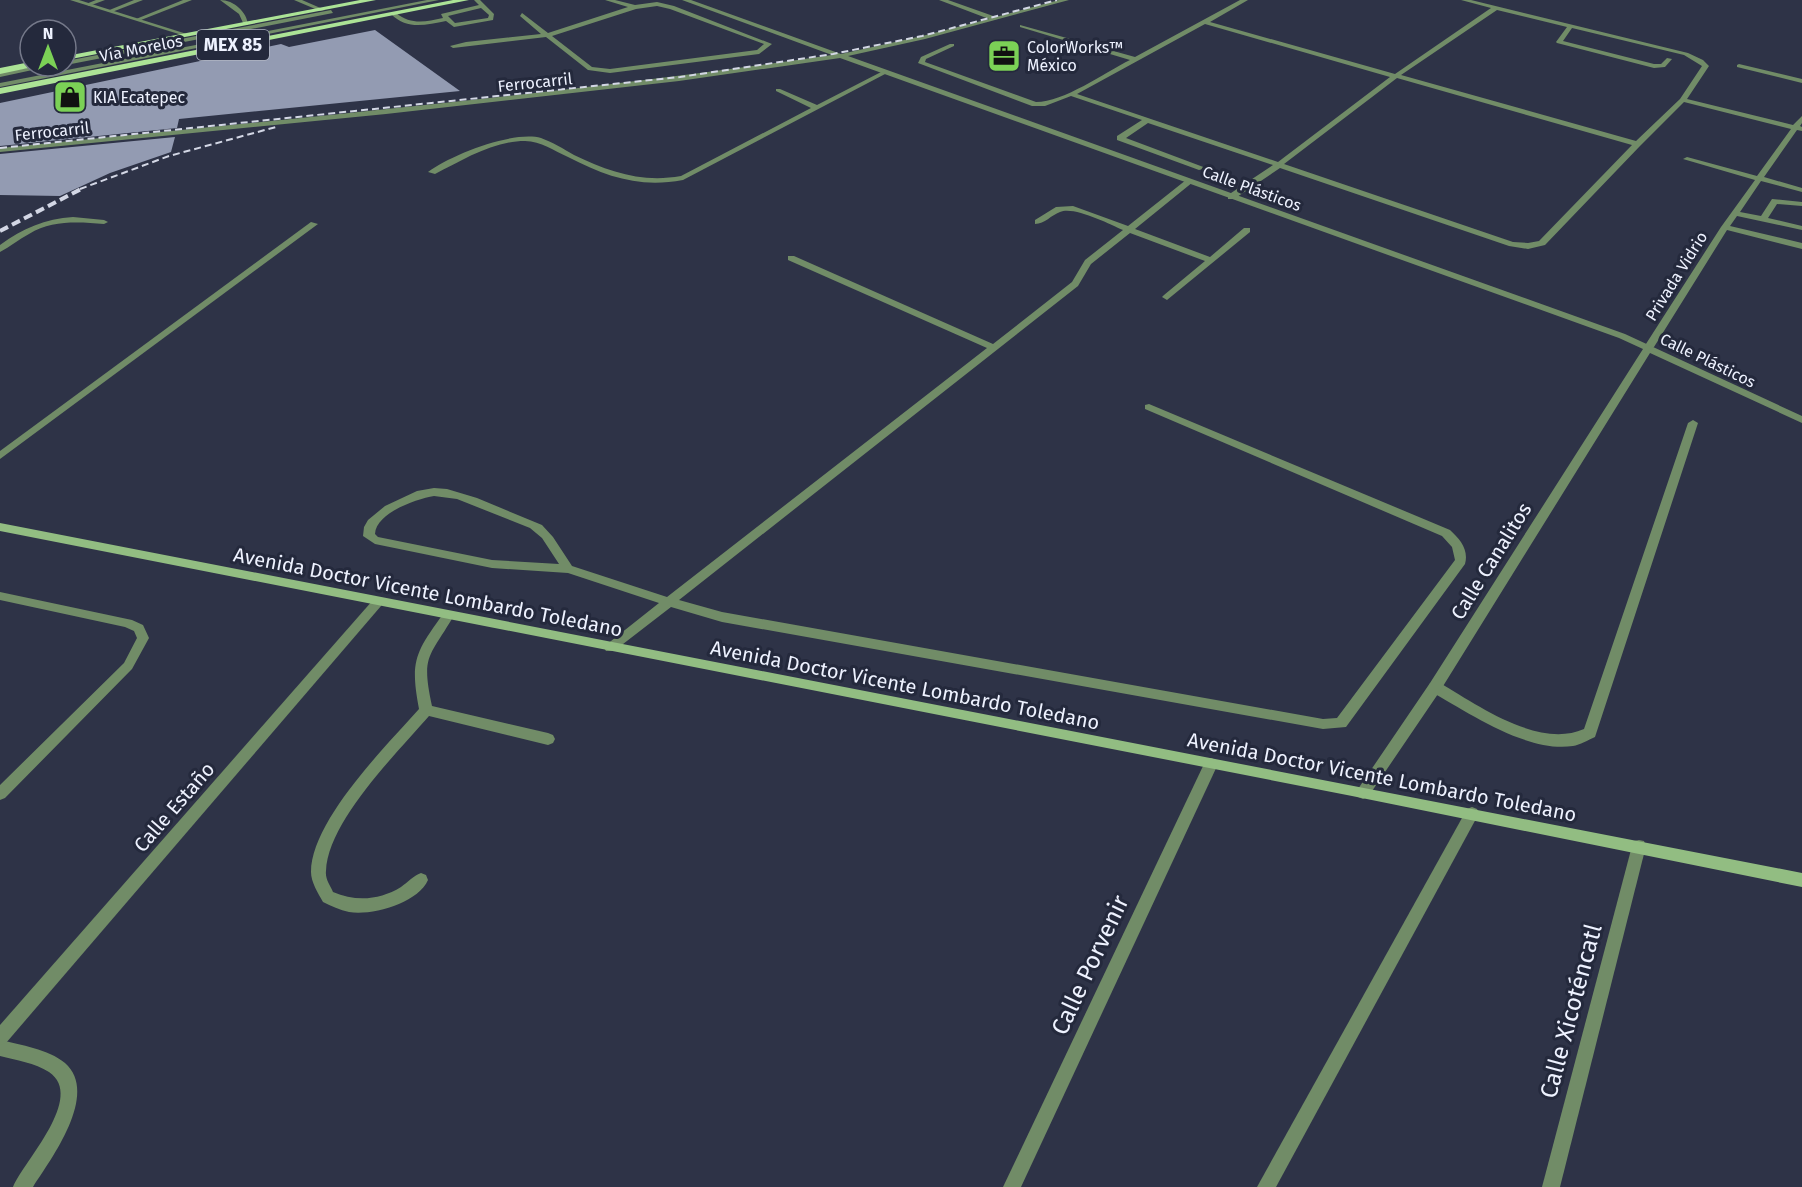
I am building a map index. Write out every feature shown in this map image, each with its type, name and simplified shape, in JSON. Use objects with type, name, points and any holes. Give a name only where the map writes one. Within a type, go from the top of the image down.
[{"type":"main road","name":"Vía Morelos","points":[[78,56],[372,0]]},
{"type":"main road","name":"Vía Morelos","points":[[0,91],[465,0]]},
{"type":"main road","points":[[0,73],[18,68]]},
{"type":"street","points":[[73,0],[187,35]]},
{"type":"street","points":[[89,4],[102,0]]},
{"type":"street","points":[[110,11],[140,0]]},
{"type":"street","points":[[139,20],[189,0]]},
{"type":"street","points":[[223,0],[242,13],[246,24]]},
{"type":"street","points":[[297,0],[322,10]]},
{"type":"street","points":[[78,61],[394,0]]},
{"type":"street","points":[[0,85],[436,0]]},
{"type":"street","points":[[477,0],[492,15],[491,19],[458,26],[451,25],[443,14],[482,6]]},
{"type":"street","points":[[608,0],[635,7]]},
{"type":"street","name":"Calle Plásticos","points":[[685,0],[1649,347],[1768,406],[1802,420]]},
{"type":"street","points":[[942,0],[997,20]]},
{"type":"street","name":"Ferrocarril","points":[[0,150],[642,84],[839,56],[923,39],[1066,0]]},
{"type":"street","points":[[952,45],[923,58],[921,63],[1035,104],[1045,104],[1071,94],[1245,0]]},
{"type":"street","points":[[1071,94],[1512,244],[1528,246],[1542,243],[1683,100],[1706,69],[1705,64],[1686,54],[1464,0]]},
{"type":"street","points":[[453,46],[546,35],[573,29],[650,4],[672,7],[766,42],[768,46],[759,51],[601,71],[590,69],[546,35],[522,15]]},
{"type":"street","points":[[1231,197],[1279,165],[1397,75],[1496,8]]},
{"type":"street","points":[[394,14],[409,24],[446,19]]},
{"type":"street","points":[[1204,22],[1638,144]]},
{"type":"street","points":[[1571,25],[1558,42],[1660,67],[1669,59]]},
{"type":"street","points":[[1022,26],[1135,59]]},
{"type":"street","points":[[1592,51],[1601,42]]},
{"type":"street","points":[[1628,59],[1635,51]]},
{"type":"street","points":[[1739,66],[1802,81]]},
{"type":"street","points":[[0,73],[18,70]]},
{"type":"street","points":[[432,172],[503,141],[530,139],[539,140],[620,179],[638,183],[668,183],[683,178],[885,72]]},
{"type":"street","points":[[778,90],[815,107]]},
{"type":"street","points":[[1683,100],[1799,129]]},
{"type":"street","points":[[1725,227],[1759,178],[1799,129],[1802,118]]},
{"type":"street","points":[[1148,120],[1120,138],[1202,168]]},
{"type":"street","points":[[1687,159],[1802,190]]},
{"type":"street","points":[[610,648],[672,602],[1075,284],[1088,262],[1189,182]]},
{"type":"street","points":[[1763,219],[1775,201],[1802,204]]},
{"type":"street","points":[[1038,222],[1059,208],[1069,207],[1211,260]]},
{"type":"street","points":[[1735,213],[1802,228]]},
{"type":"street","points":[[0,249],[31,229],[53,220],[104,222]]},
{"type":"street","points":[[0,456],[314,224]]},
{"type":"street","name":"Privada Vidrio","points":[[1649,347],[1725,227],[1802,246]]},
{"type":"street","points":[[1167,297],[1247,230]]},
{"type":"street","points":[[791,258],[995,348]]},
{"type":"street","name":"Calle Canalitos","points":[[1364,793],[1435,687],[1649,347]]},
{"type":"street","points":[[568,569],[538,528],[443,491],[420,492],[407,497],[380,515],[372,522],[368,530],[369,536],[375,540],[492,564],[568,569],[722,617],[1323,724],[1341,723],[1461,561],[1459,548],[1455,541],[1446,532],[1149,407]]},
{"type":"street","points":[[1435,687],[1526,734],[1545,740],[1581,740],[1590,734],[1693,423]]},
{"type":"street","name":"Avenida Doctor Vicente Lombardo Toledano","points":[[0,527],[447,617],[1472,813],[1802,880]]},
{"type":"street","points":[[0,596],[128,623],[139,628],[143,638],[128,666],[3,786]]},
{"type":"street","name":"Calle Estaño","points":[[0,1037],[377,603]]},
{"type":"street","points":[[426,710],[418,668],[419,659],[447,617]]},
{"type":"street","points":[[426,710],[548,739]]},
{"type":"street","points":[[421,880],[408,893],[383,902],[352,905],[328,897],[317,874],[319,854],[336,818],[426,710]]},
{"type":"street","name":"Calle Porvenir","points":[[1012,1187],[1211,764]]},
{"type":"street","points":[[1266,1187],[1472,813]]},
{"type":"street","name":"Calle Xicoténcatl","points":[[1551,1187],[1639,846]]},
{"type":"street","points":[[0,1048],[37,1059],[61,1071],[70,1083],[71,1097],[65,1115],[22,1187]]},
{"type":"building","points":[[375,30],[460,91],[179,119],[177,128],[0,146],[0,103],[281,44],[289,47]]},
{"type":"building","points":[[175,137],[171,152],[110,173],[60,196],[0,195],[0,154]]},
{"type":"railway","points":[[0,148],[680,77],[833,54],[922,36],[1057,0]]},
{"type":"railway","points":[[80,189],[169,156],[276,127]]},
{"type":"railway","points":[[0,231],[83,188]]},
{"type":"place","name":"ColorWorks™ México","points":[[1004,56]]},
{"type":"place","name":"KIA Ecatepec","points":[[70,97]]}]
